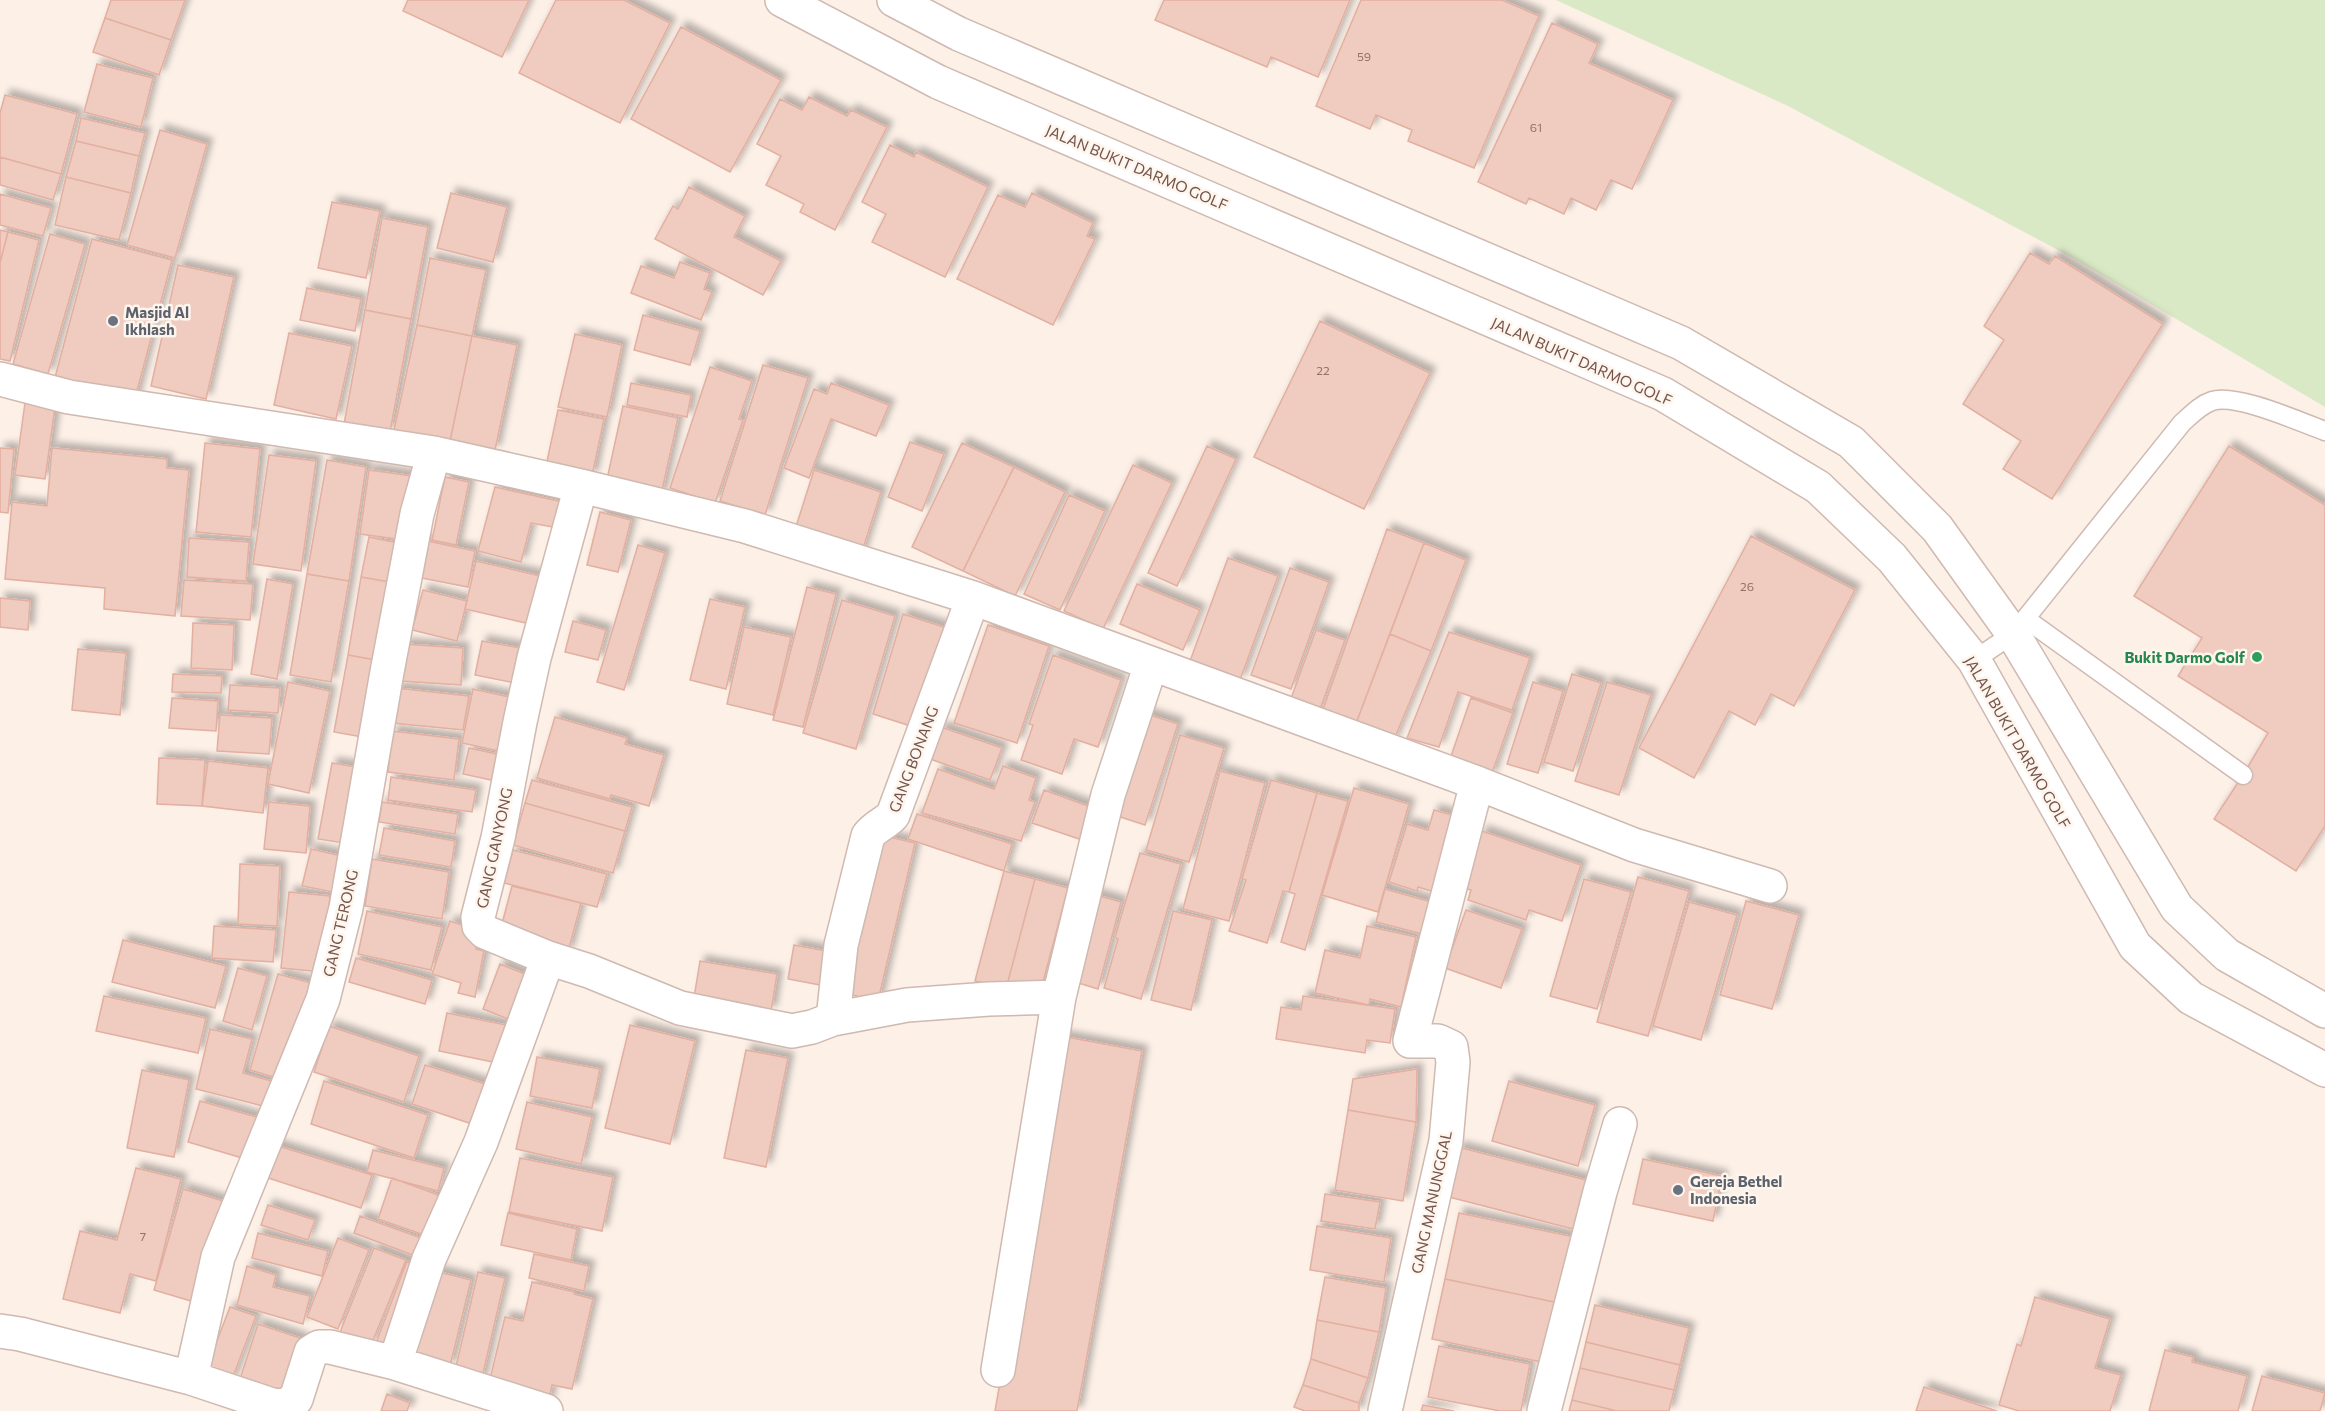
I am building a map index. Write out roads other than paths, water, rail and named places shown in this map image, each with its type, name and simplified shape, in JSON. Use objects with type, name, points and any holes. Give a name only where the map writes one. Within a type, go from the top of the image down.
[{"type":"street","name":"JALAN BUKIT DARMO GOLF","points":[[782,0],[938,82],[1663,394],[1818,487],[1892,558],[1974,660],[2134,946],[2191,998],[2325,1070]]},
{"type":"street","points":[[894,0],[959,34],[1681,343],[1851,442],[1937,528],[2020,627],[2177,908],[2227,955],[2325,1011]]},
{"type":"street","points":[[0,380],[69,397],[434,453],[744,526],[973,598],[1477,783],[1634,845],[1770,886]]},
{"type":"street","name":"GANG TERONG","points":[[191,1378],[218,1257],[323,999],[346,908],[417,514],[434,453]]},
{"type":"street","name":"GANG GANYONG","points":[[581,486],[534,658],[498,838],[478,917],[479,926],[485,932],[548,958],[589,971],[680,1008],[792,1031],[812,1028],[833,1019],[907,1005],[989,999],[1059,998]]},
{"type":"street","name":"GANG BONANG","points":[[833,1019],[841,945],[868,836],[873,828],[886,823],[893,815],[973,598]]},
{"type":"street","points":[[998,1370],[1059,998],[1108,795],[1151,664]]},
{"type":"street","name":"GANG MANUNGGAL","points":[[1385,1411],[1446,1141],[1454,1062],[1450,1047],[1438,1041],[1410,1041],[1477,783]]},
{"type":"street","points":[[395,1363],[429,1259],[481,1142],[548,958]]},
{"type":"street","points":[[1544,1411],[1600,1192],[1620,1124]]},
{"type":"street","points":[[0,1331],[20,1334],[191,1378],[275,1406],[286,1405],[296,1399],[310,1352],[319,1347],[330,1347],[395,1363],[546,1411]]},
{"type":"lane","points":[[1974,660],[2020,627],[2182,423],[2198,409],[2212,401],[2226,398],[2241,401],[2325,431]]},
{"type":"lane","points":[[2020,627],[2243,775]]},
{"type":"place","name":"Masjid Al Ikhlash","points":[[113,321]]},
{"type":"place","name":"Bukit Darmo Golf","points":[[2257,657]]},
{"type":"place","name":"Gereja Bethel Indonesia","points":[[1678,1190]]}]
